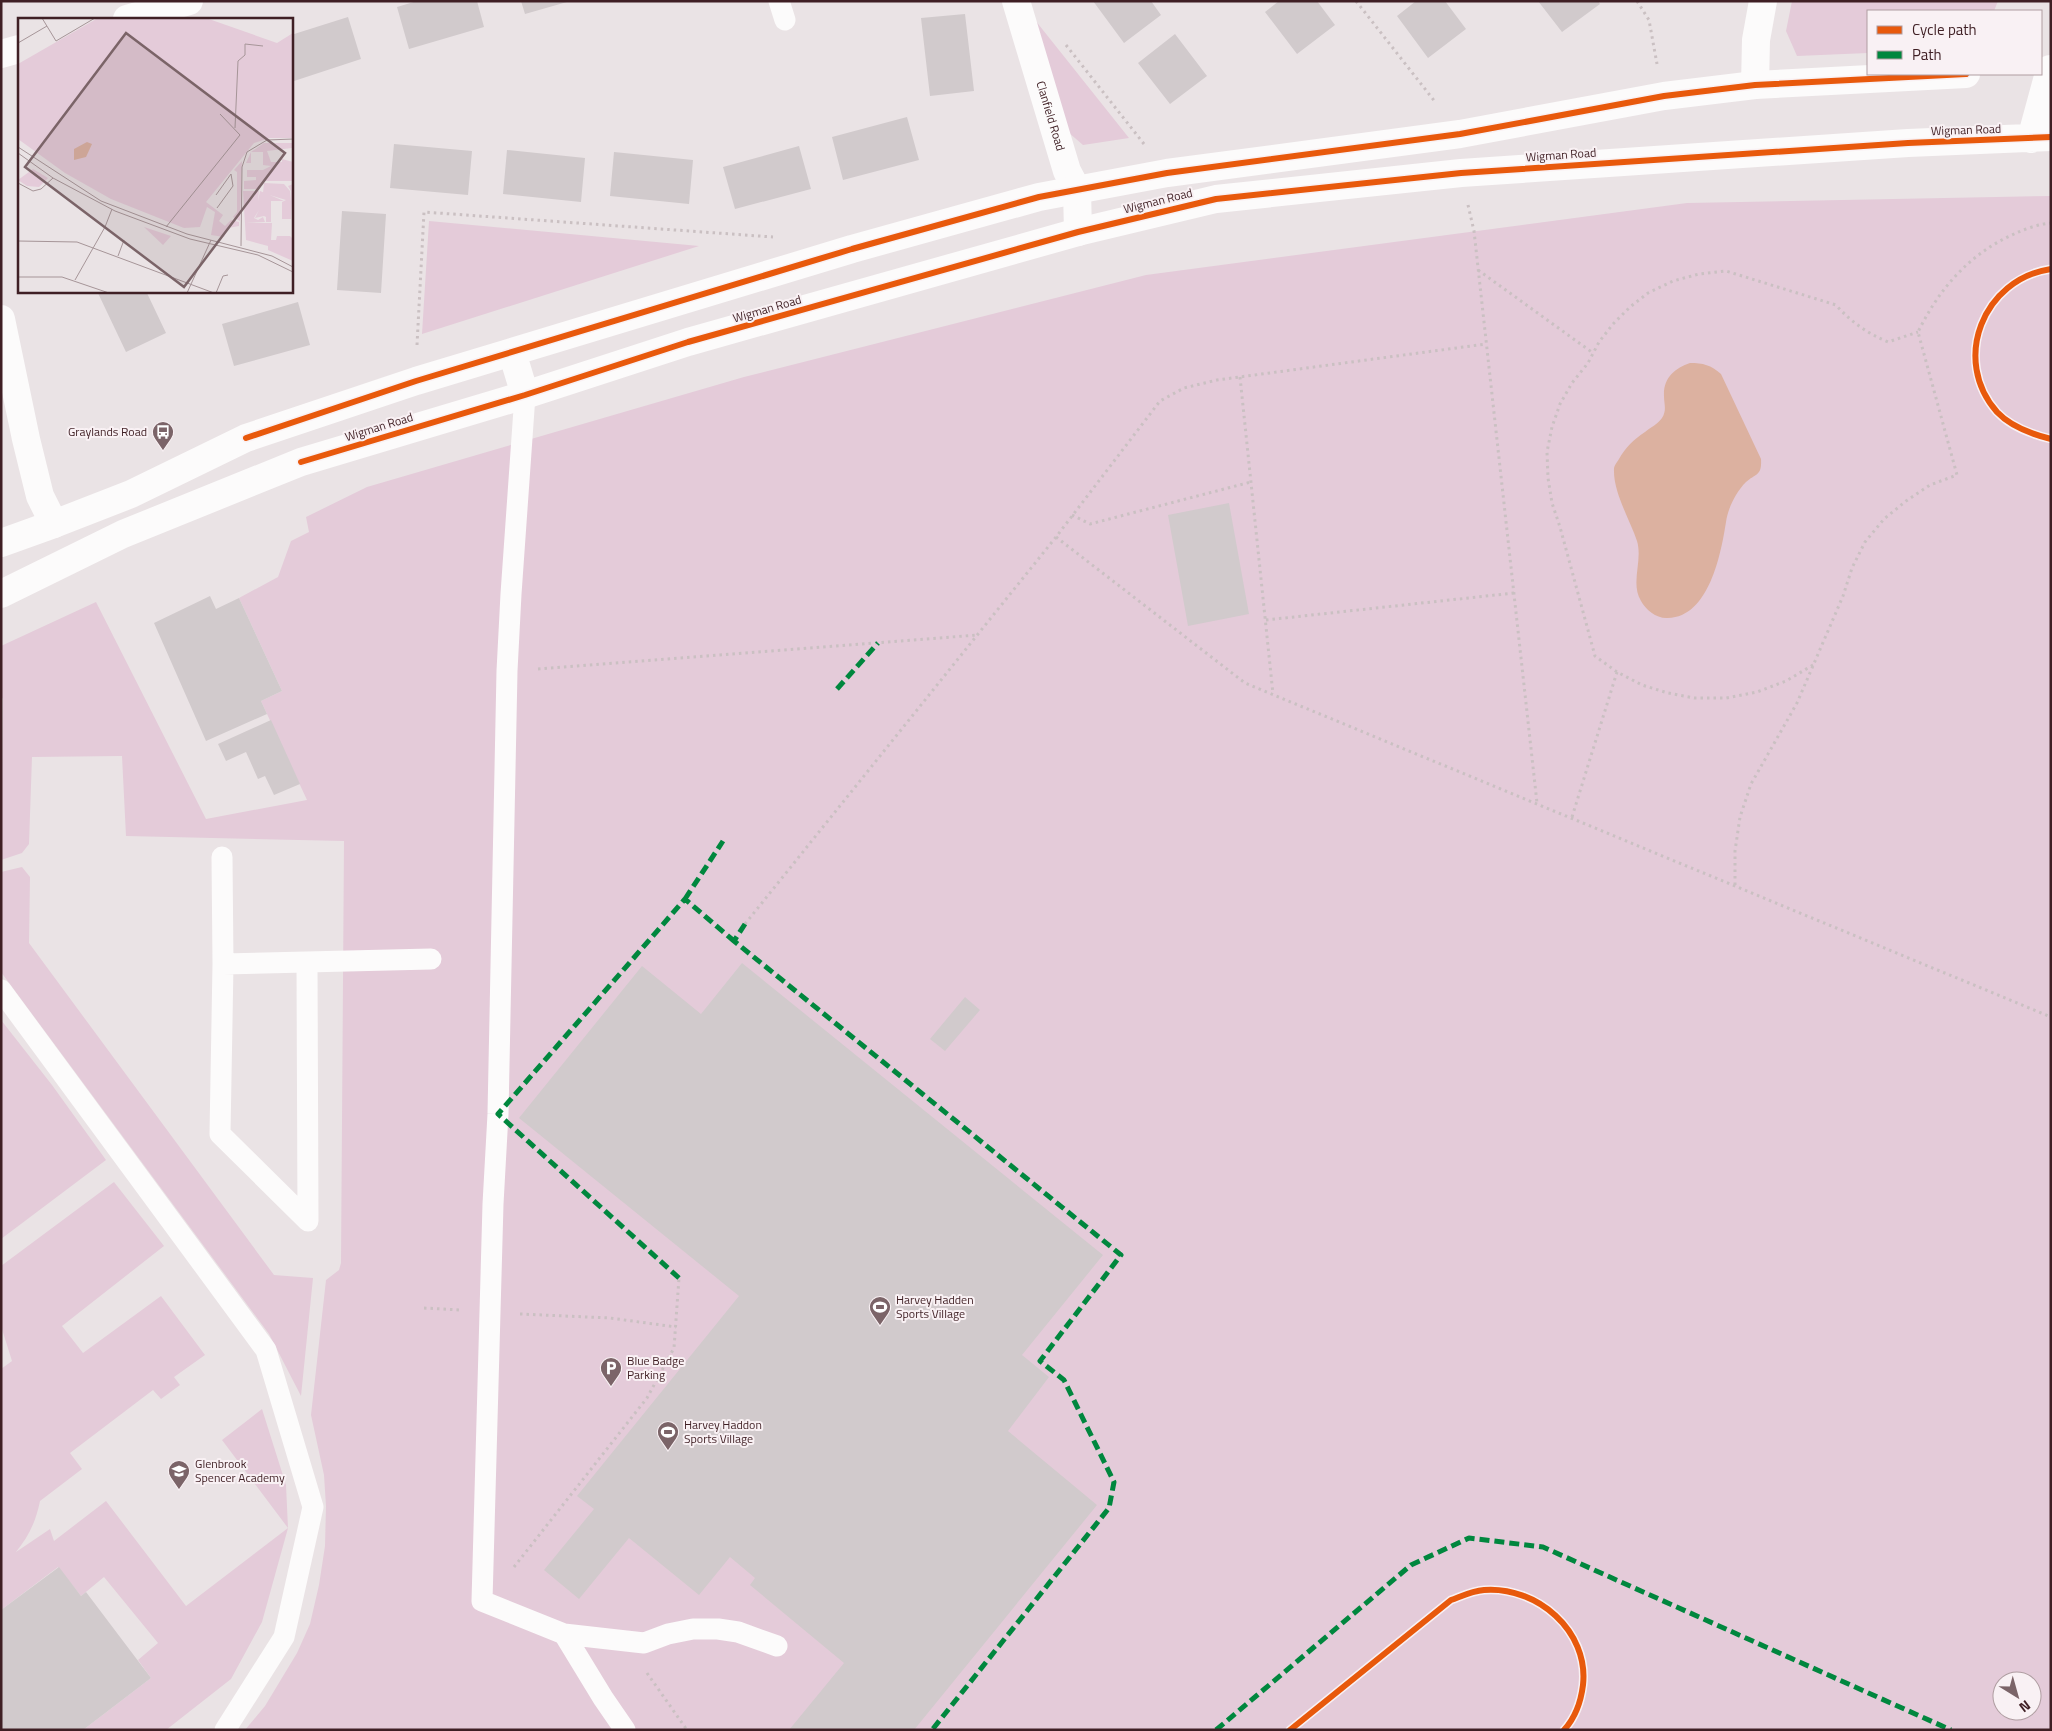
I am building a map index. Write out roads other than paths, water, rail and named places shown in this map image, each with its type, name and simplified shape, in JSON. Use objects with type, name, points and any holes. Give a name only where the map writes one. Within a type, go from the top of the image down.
[{"type":"street","points":[[130,18],[189,1]]},
{"type":"street","name":"Clanfield Road","points":[[1016,1],[1067,171],[1077,190],[1078,232]]},
{"type":"street","points":[[1755,85],[1756,40],[1763,1]]},
{"type":"street","points":[[1,54],[18,49]]},
{"type":"street","points":[[2041,138],[2051,69]]},
{"type":"street","name":"Wigman Road","points":[[1,543],[131,494],[246,438],[416,381],[852,249],[1039,197],[1167,173],[1460,134],[1664,96],[1755,85],[1947,75]]},
{"type":"street","name":"Wigman Road","points":[[1,594],[72,557],[123,534],[301,462],[525,395],[688,342],[1078,232],[1216,199],[1461,173],[1908,143],[2041,138]]},
{"type":"street","points":[[1,319],[40,496],[72,557]]},
{"type":"street","points":[[512,352],[525,395]]},
{"type":"lane","points":[[525,395],[510,594],[507,671],[498,1104],[493,1204],[482,1601],[564,1634],[644,1643],[668,1634],[718,1629],[738,1632],[777,1646]]},
{"type":"lane","points":[[222,857],[223,964],[220,1134],[308,1221],[307,963]]},
{"type":"lane","points":[[223,964],[431,959]]},
{"type":"lane","points":[[1,990],[266,1350],[313,1506],[284,1637],[225,1730]]},
{"type":"lane","points":[[564,1634],[625,1730]]},
{"type":"place","name":"Graylands Road","points":[[163,451]]},
{"type":"place","name":"Harvey Hadden Sports Village","points":[[880,1326]]},
{"type":"place","name":"Blue Badge Parking","points":[[611,1387]]},
{"type":"place","name":"Harvey Haddon Sports Village","points":[[668,1451]]},
{"type":"place","name":"Glenbrook Spencer Academy","points":[[179,1490]]}]
